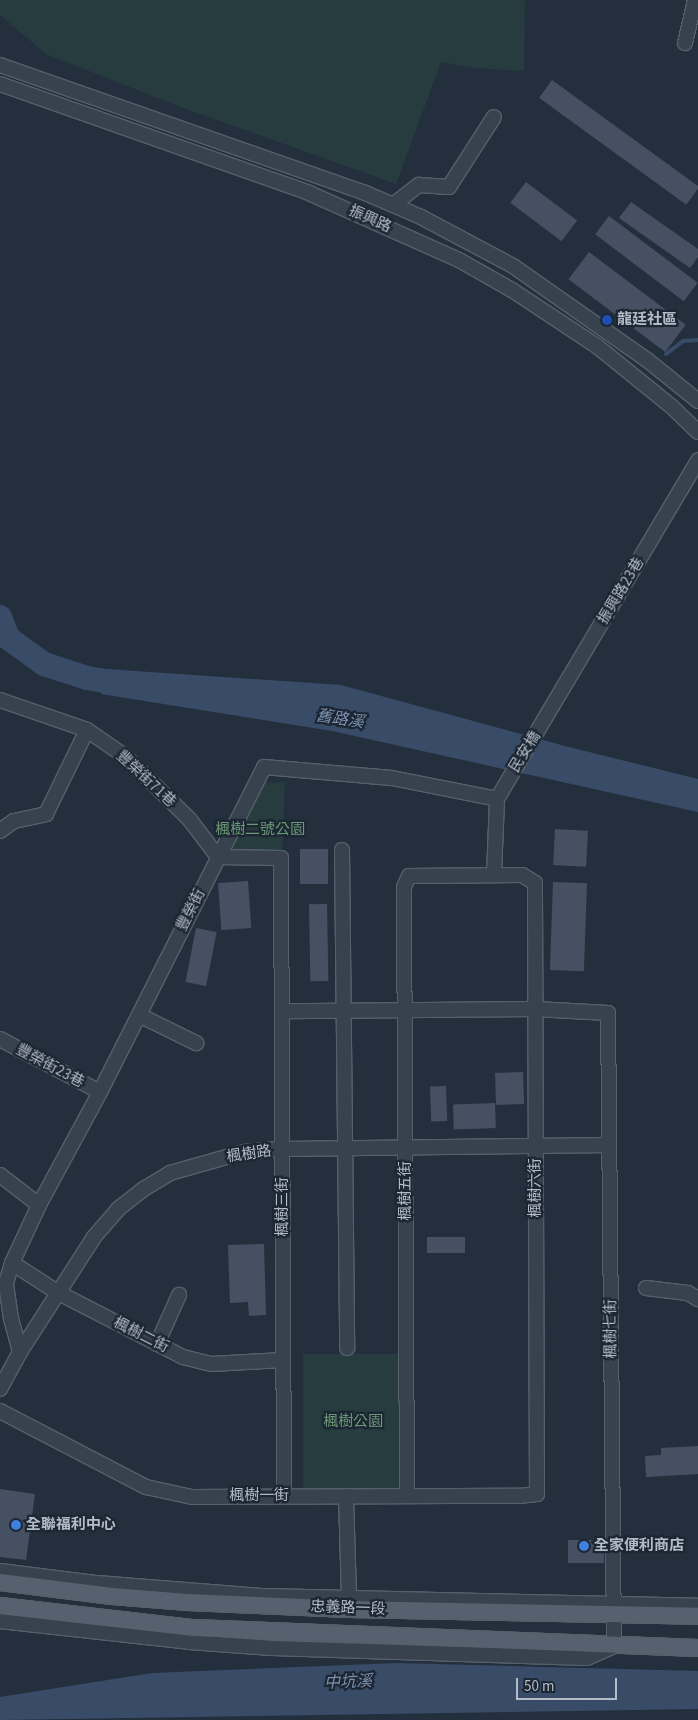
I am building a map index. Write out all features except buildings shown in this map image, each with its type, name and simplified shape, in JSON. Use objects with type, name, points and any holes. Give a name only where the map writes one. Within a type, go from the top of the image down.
[{"type":"main road","name":"忠義路一段","points":[[0,1582],[112,1596],[188,1602],[339,1608],[613,1610],[698,1616]]},
{"type":"main road","name":"忠義路一段","points":[[0,1606],[194,1628],[698,1648]]},
{"type":"street","points":[[685,43],[695,0]]},
{"type":"street","name":"振興路","points":[[0,64],[363,192],[421,218],[513,266],[646,359],[698,401]]},
{"type":"street","name":"振興路","points":[[0,84],[309,193],[459,260],[512,290],[598,347],[672,407],[698,432]]},
{"type":"street","points":[[393,205],[419,185],[449,188],[494,117]]},
{"type":"street","name":"振興路23巷","points":[[544,721],[698,460]]},
{"type":"street","name":"豐榮街71巷","points":[[0,700],[87,730],[126,757],[190,820],[218,857]]},
{"type":"street","name":"民安橋","points":[[497,799],[544,721]]},
{"type":"street","points":[[0,831],[14,821],[46,814],[87,730]]},
{"type":"street","name":"豐榮街","points":[[20,1352],[11,1319],[6,1283],[12,1263],[38,1205],[100,1092],[264,767],[392,778],[497,799]]},
{"type":"street","points":[[494,875],[497,799]]},
{"type":"street","points":[[342,850],[347,1348]]},
{"type":"street","name":"楓樹三街","points":[[218,857],[281,858],[284,1496]]},
{"type":"street","name":"楓樹六街","points":[[494,875],[522,875],[535,883],[537,1494]]},
{"type":"street","name":"楓樹五街","points":[[408,1496],[404,887],[410,876],[494,875]]},
{"type":"street","points":[[282,1011],[535,1009]]},
{"type":"street","name":"楓樹七街","points":[[535,1009],[608,1013],[614,1646]]},
{"type":"street","points":[[139,1014],[196,1043]]},
{"type":"street","name":"豐榮街23巷","points":[[0,1039],[100,1092]]},
{"type":"street","name":"楓樹路","points":[[0,1389],[20,1352],[94,1236],[118,1209],[142,1190],[170,1173],[215,1158],[244,1152],[282,1149],[609,1145]]},
{"type":"street","points":[[0,1175],[38,1205]]},
{"type":"street","name":"楓樹二街","points":[[12,1263],[57,1292],[183,1357],[211,1364],[284,1360]]},
{"type":"street","points":[[646,1288],[688,1293],[698,1299]]},
{"type":"street","points":[[157,1344],[179,1295]]},
{"type":"street","name":"楓樹一街","points":[[0,1411],[146,1487],[192,1497],[519,1496],[537,1494]]},
{"type":"street","points":[[346,1496],[349,1598]]},
{"type":"street","name":"忠義路一段","points":[[0,1570],[153,1588],[264,1596],[613,1610],[698,1606]]},
{"type":"street","name":"忠義路一段","points":[[0,1621],[188,1642],[272,1648],[587,1658],[614,1646]]},
{"type":"green space","points":[[0,0],[525,0],[524,71],[476,68],[441,62],[396,184],[178,106],[46,54],[0,15]]},
{"type":"green space","name":"楓樹二號公園","points":[[285,782],[282,854],[220,853],[260,783]]},
{"type":"green space","name":"楓樹公園","points":[[303,1354],[402,1354],[402,1490],[303,1490]]},
{"type":"water","points":[[106,669],[341,685],[565,746],[698,779],[698,812],[332,731],[101,694]]},
{"type":"water","name":"中坑溪","points":[[397,1663],[698,1671],[698,1709],[0,1720],[0,1697],[152,1673]]},
{"type":"waterway","points":[[666,354],[683,341],[698,340]]},
{"type":"waterway","name":"舊路溪","points":[[0,617],[8,638],[44,664],[87,678],[135,686]]},
{"type":"place","name":"龍廷社區","points":[[607,320]]},
{"type":"place","name":"全聯福利中心","points":[[16,1525]]},
{"type":"place","name":"全家便利商店","points":[[584,1546]]}]
